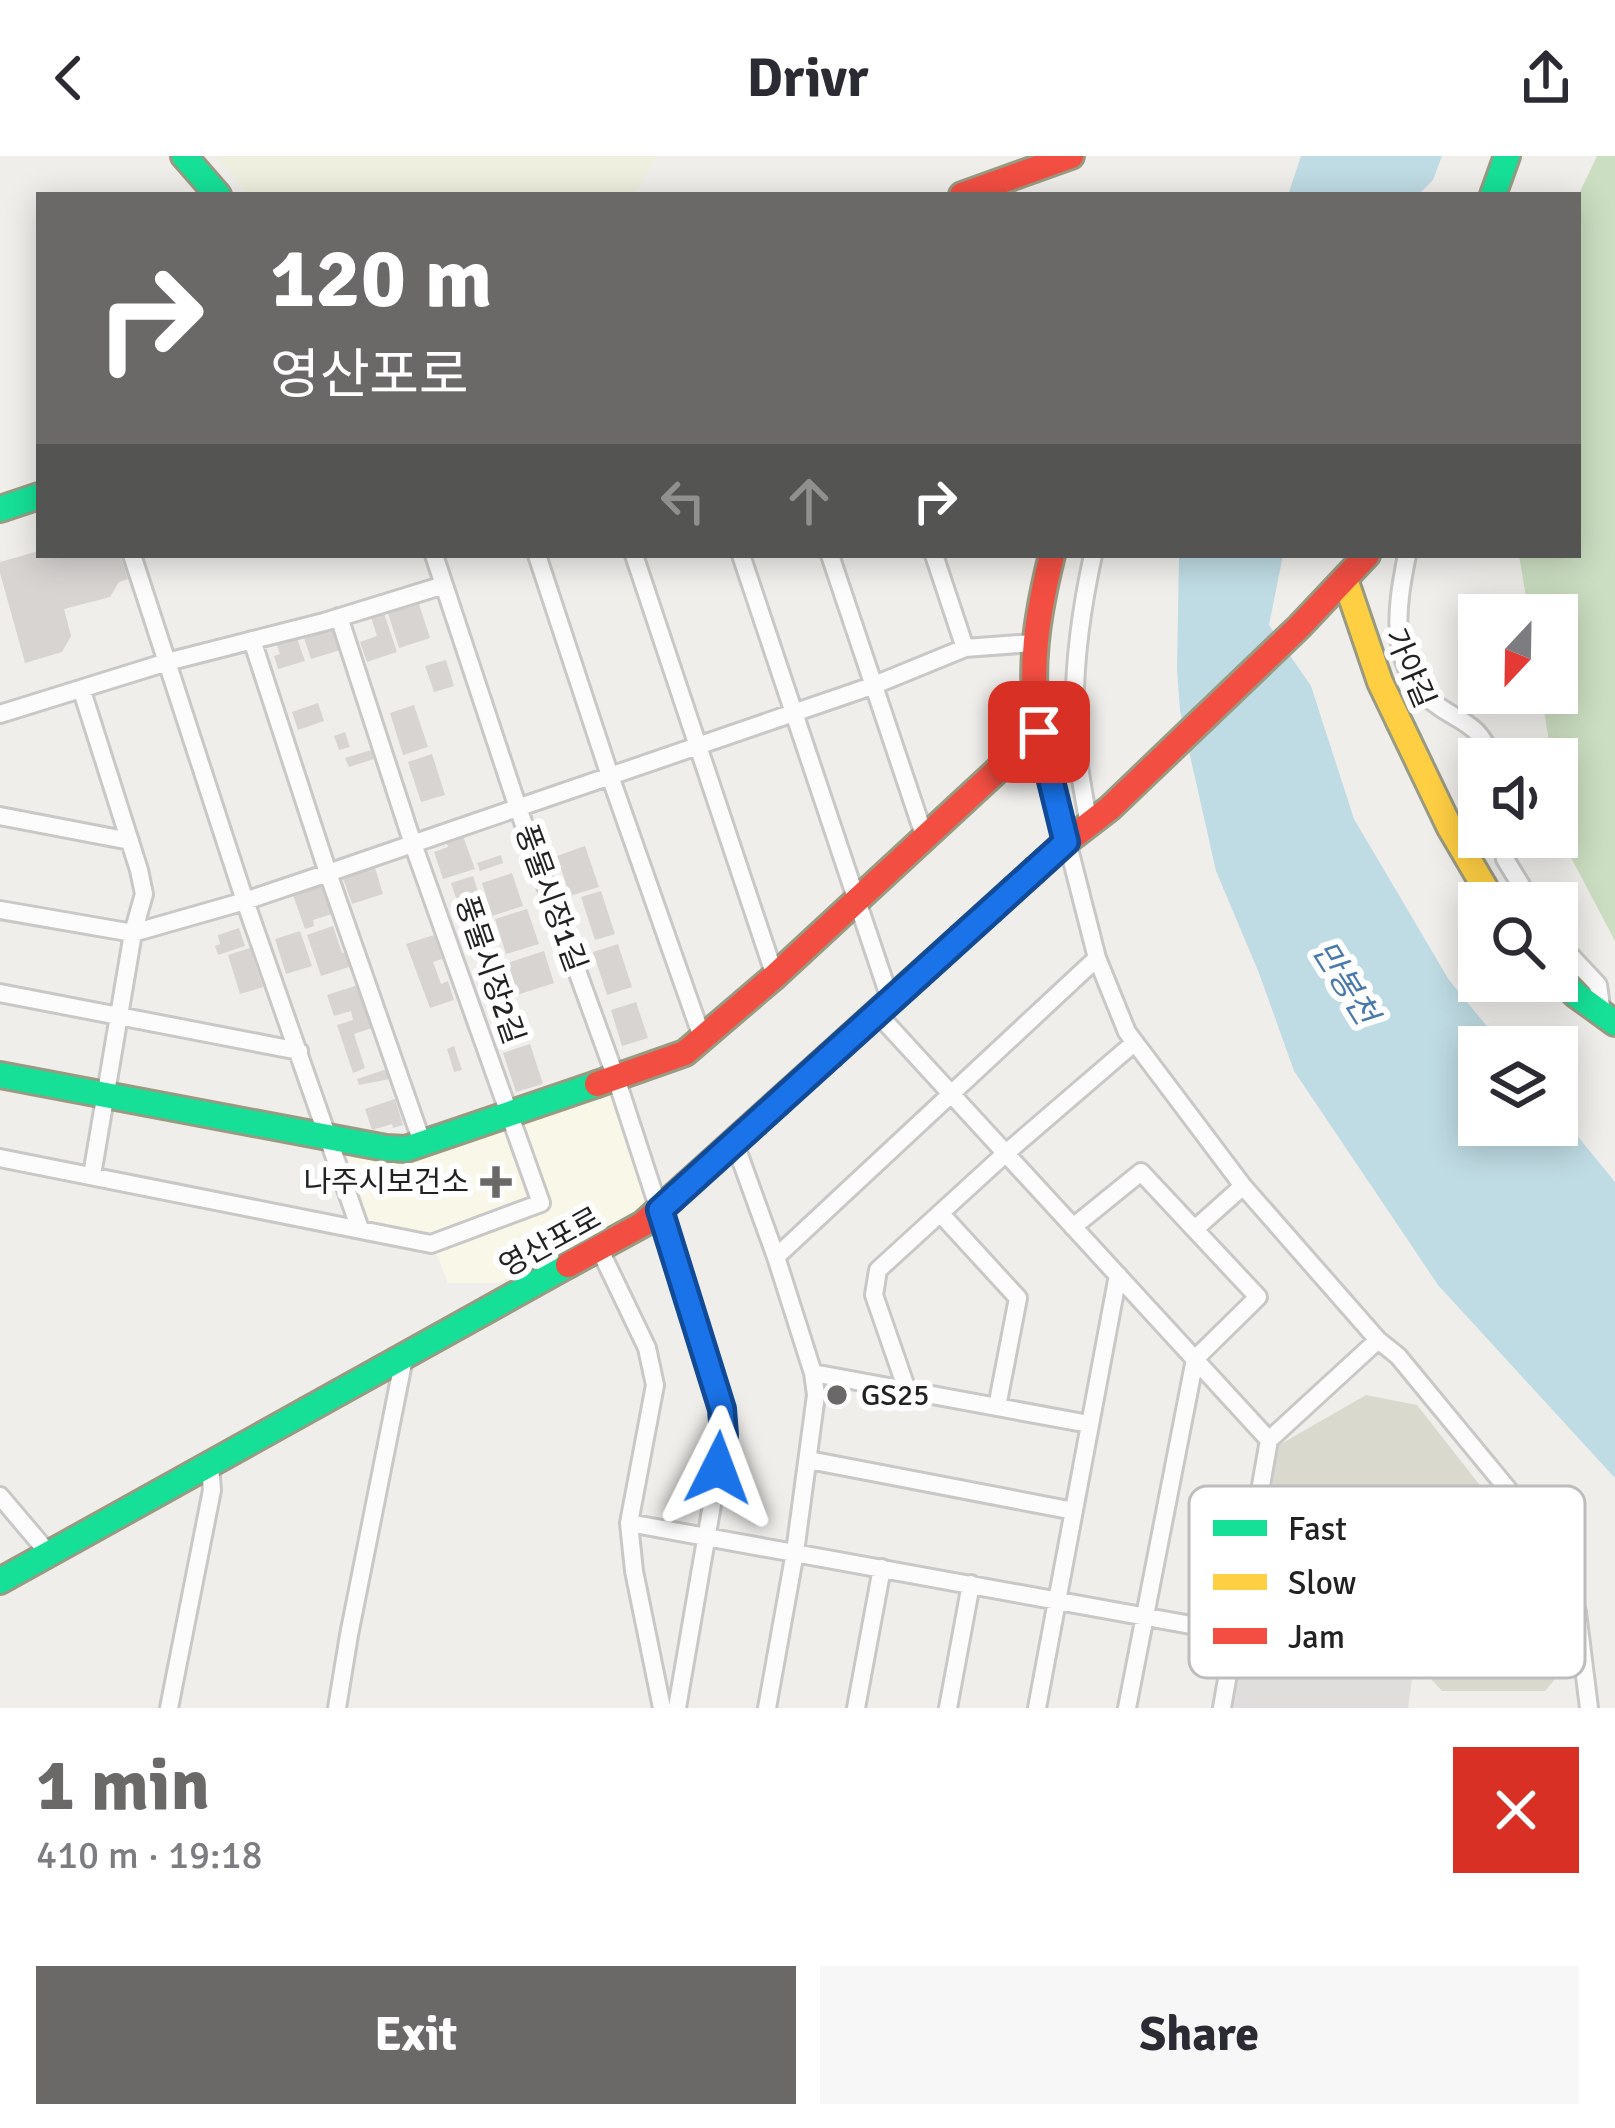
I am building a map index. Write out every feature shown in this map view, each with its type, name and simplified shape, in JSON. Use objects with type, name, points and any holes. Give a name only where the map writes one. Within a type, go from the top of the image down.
[{"type":"street","points":[[184,156],[215,192]]},
{"type":"street","points":[[970,192],[1071,156]]},
{"type":"street","points":[[1493,192],[1502,160]]},
{"type":"street","points":[[0,508],[36,497]]},
{"type":"street","points":[[133,558],[245,901],[360,1229]]},
{"type":"street","name":"풍물시장1길","points":[[435,558],[518,808],[616,1078],[722,1409],[724,1435],[677,1708]]},
{"type":"street","points":[[538,558],[703,1040]]},
{"type":"street","points":[[635,558],[775,976]]},
{"type":"street","points":[[742,558],[857,898],[883,1005],[951,1094],[1269,1440]]},
{"type":"street","points":[[831,558],[925,835]]},
{"type":"street","points":[[935,558],[965,649]]},
{"type":"street","points":[[1051,558],[1034,643],[1031,698],[1097,958],[1112,999],[1134,1043],[1243,1186],[1378,1340],[1398,1356],[1505,1486]]},
{"type":"street","points":[[1088,825],[1074,700],[1082,614],[1093,558]]},
{"type":"street","name":"영산포로","points":[[0,1581],[643,1225],[883,1005],[1110,808],[1364,558]]},
{"type":"street","points":[[1407,558],[1397,604],[1402,656],[1418,689],[1473,726],[1480,738]]},
{"type":"street","name":"가야길","points":[[1346,579],[1380,682],[1450,827],[1483,882]]},
{"type":"street","points":[[0,714],[444,585]]},
{"type":"street","name":"풍물시장2길","points":[[339,617],[413,844],[541,1203],[431,1244],[360,1229]]},
{"type":"street","points":[[252,640],[423,1145]]},
{"type":"street","points":[[0,910],[133,933],[413,844],[872,686],[965,649],[1034,643]]},
{"type":"street","points":[[82,691],[144,894],[133,933],[92,1174]]},
{"type":"street","points":[[0,1075],[386,1148],[423,1145],[510,1117],[685,1053],[703,1040],[1039,732]]},
{"type":"street","points":[[0,816],[130,842]]},
{"type":"street","points":[[776,1258],[1097,958]]},
{"type":"street","points":[[1578,964],[1598,985],[1608,1018]]},
{"type":"street","points":[[0,993],[299,1051]]},
{"type":"street","points":[[1578,996],[1608,1018]]},
{"type":"street","points":[[908,1390],[874,1294],[878,1270],[1134,1043]]},
{"type":"street","points":[[734,1141],[776,1258],[816,1394],[795,1552],[767,1708]]},
{"type":"street","points":[[0,1158],[360,1229]]},
{"type":"street","points":[[1073,1227],[1141,1172],[1258,1298],[1195,1359],[1127,1708]]},
{"type":"street","points":[[1195,1229],[1243,1186]]},
{"type":"street","points":[[940,1213],[1018,1298],[997,1407]]},
{"type":"street","points":[[599,1248],[646,1348],[655,1385],[629,1523],[662,1708]]},
{"type":"street","points":[[1037,1708],[1118,1275]]},
{"type":"street","points":[[1261,1486],[1269,1440],[1378,1340]]},
{"type":"street","points":[[337,1708],[404,1358]]},
{"type":"street","points":[[813,1373],[1089,1424]]},
{"type":"street","points":[[809,1460],[1073,1511]]},
{"type":"street","points":[[169,1708],[212,1490],[210,1466]]},
{"type":"street","points":[[0,1496],[50,1555]]},
{"type":"street","points":[[629,1523],[1189,1624]]},
{"type":"street","points":[[856,1708],[883,1568]]},
{"type":"street","points":[[948,1708],[971,1584]]},
{"type":"street","points":[[1585,1676],[1589,1708]]},
{"type":"street","points":[[1222,1708],[1227,1678]]},
{"type":"shaded area","name":"나주시보건소","points":[[610,1092],[647,1202],[627,1219],[498,1283],[448,1283],[429,1235],[365,1225],[345,1163],[350,1149]]},
{"type":"shaded area","points":[[1366,1395],[1417,1405],[1481,1486],[1272,1486],[1279,1445]]},
{"type":"shaded area","points":[[1238,1678],[1412,1678],[1408,1708],[1232,1708]]},
{"type":"shaded area","points":[[1430,1678],[1556,1678],[1545,1691],[1442,1691]]},
{"type":"green space","points":[[215,156],[656,156],[637,192],[246,192]]},
{"type":"green space","points":[[1597,156],[1615,156],[1615,941],[1571,858],[1578,858],[1578,738],[1548,738],[1544,714],[1578,714],[1578,594],[1526,594],[1520,558],[1581,558],[1581,192]]},
{"type":"water","points":[[1301,156],[1442,156],[1433,180],[1421,192],[1289,192]]},
{"type":"water","name":"만봉천","points":[[1179,558],[1282,558],[1269,625],[1311,686],[1354,819],[1458,991],[1458,1002],[1467,1002],[1487,1026],[1458,1026],[1458,1146],[1578,1146],[1578,1137],[1615,1182],[1615,1478],[1438,1285],[1294,1071],[1216,871],[1180,711]]},
{"type":"building","points":[[36,552],[36,558],[121,558],[128,579],[119,582],[110,597],[64,609],[71,636],[62,652],[25,663],[0,562]]},
{"type":"building","points":[[418,601],[430,638],[399,648],[387,610]]},
{"type":"building","points":[[383,610],[397,652],[367,662],[360,642],[377,636],[370,614]]},
{"type":"building","points":[[322,625],[333,630],[340,650],[311,659],[302,632]]},
{"type":"building","points":[[295,632],[305,661],[278,669],[275,639]]},
{"type":"building","points":[[446,660],[454,686],[434,692],[425,666]]},
{"type":"building","points":[[318,703],[324,721],[298,730],[292,712]]},
{"type":"building","points":[[414,705],[428,747],[403,755],[390,713]]},
{"type":"building","points":[[345,732],[350,747],[339,750],[334,736]]},
{"type":"building","points":[[371,750],[374,759],[349,767],[345,758]]},
{"type":"building","points":[[432,754],[445,795],[421,802],[408,762]]},
{"type":"building","points":[[463,836],[475,869],[443,879],[434,852],[448,847],[446,841]]},
{"type":"building","points":[[585,846],[599,887],[570,896],[557,856]]},
{"type":"building","points":[[501,855],[503,863],[480,871],[477,863]]},
{"type":"building","points":[[375,868],[383,894],[352,904],[343,878]]},
{"type":"building","points":[[512,873],[523,906],[492,916],[482,883]]},
{"type":"building","points":[[473,876],[488,921],[466,928],[451,883]]},
{"type":"building","points":[[326,884],[335,913],[313,920],[314,926],[305,929],[293,895]]},
{"type":"building","points":[[601,891],[615,934],[595,940],[581,897]]},
{"type":"building","points":[[527,909],[539,944],[506,954],[495,919]]},
{"type":"building","points":[[333,926],[352,966],[321,976],[307,935]]},
{"type":"building","points":[[239,928],[245,946],[218,955],[218,935]]},
{"type":"building","points":[[300,931],[312,966],[286,974],[275,939]]},
{"type":"building","points":[[434,935],[442,959],[433,962],[441,984],[448,981],[454,1000],[430,1008],[406,944]]},
{"type":"building","points":[[618,944],[632,987],[607,995],[593,952]]},
{"type":"building","points":[[250,948],[263,987],[240,994],[228,955]]},
{"type":"building","points":[[544,951],[554,983],[517,995],[507,963]]},
{"type":"building","points":[[358,985],[372,1028],[354,1034],[365,1068],[353,1073],[337,1025],[353,1020],[351,1011],[334,1016],[327,995]]},
{"type":"building","points":[[636,1002],[648,1038],[622,1046],[611,1010]]},
{"type":"building","points":[[504,1028],[510,1046],[502,1049],[496,1031]]},
{"type":"building","points":[[530,1044],[543,1084],[516,1092],[503,1053]]},
{"type":"building","points":[[454,1046],[462,1070],[454,1072],[447,1049]]},
{"type":"building","points":[[387,1069],[390,1079],[359,1085],[357,1079]]},
{"type":"building","points":[[395,1099],[403,1125],[372,1130],[365,1109]]},
{"type":"traffic: fast","points":[[184,156],[215,192]]},
{"type":"traffic: fast","points":[[1494,192],[1507,156]]},
{"type":"traffic: fast","points":[[0,509],[36,497]]},
{"type":"traffic: fast","points":[[1578,996],[1615,1023]]},
{"type":"traffic: fast","points":[[0,1075],[406,1149],[597,1084]]},
{"type":"traffic: fast","points":[[0,1581],[568,1265]]},
{"type":"traffic: slow","points":[[1345,579],[1380,682],[1450,828],[1482,882]]},
{"type":"traffic: jam","points":[[970,192],[1071,156]]},
{"type":"traffic: jam","points":[[597,1084],[685,1053],[1039,732],[1036,643],[1051,558]]},
{"type":"traffic: jam","points":[[568,1265],[643,1224],[1066,842],[1110,808],[1364,558]]},
{"type":"place","name":"나주시보건소","points":[[496,1182]]},
{"type":"place","name":"GS25","points":[[837,1395]]},
{"type":"route","points":[[718,1468],[724,1435],[722,1409],[660,1210],[1066,842],[1039,732]]}]
